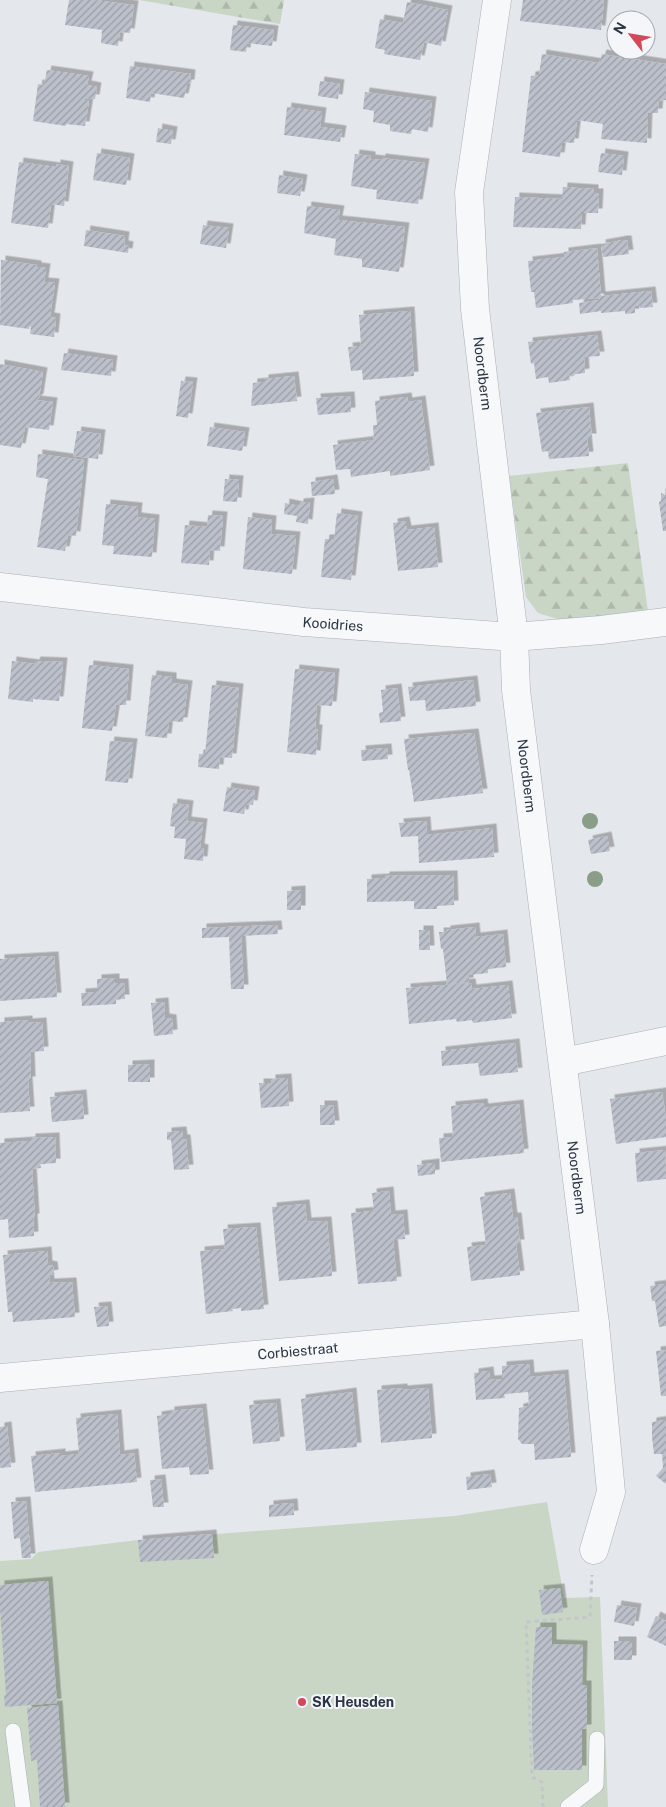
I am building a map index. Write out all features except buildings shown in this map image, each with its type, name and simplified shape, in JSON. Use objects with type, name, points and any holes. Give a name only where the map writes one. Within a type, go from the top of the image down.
[{"type":"street","name":"Noordberm","points":[[497,0],[469,192],[475,309],[514,637],[516,690],[594,1324],[610,1492],[594,1550]]},
{"type":"street","name":"Kooidries","points":[[0,587],[304,622],[514,637],[601,630],[666,622]]},
{"type":"street","points":[[563,1062],[666,1041]]},
{"type":"street","name":"Corbiestraat","points":[[0,1378],[594,1324]]},
{"type":"lane","points":[[13,1731],[23,1807]]},
{"type":"lane","points":[[568,1807],[596,1785],[597,1739]]},
{"type":"path","points":[[544,1807],[542,1782],[532,1777],[526,1622],[590,1617],[594,1550]]},
{"type":"green space","points":[[139,0],[284,0],[280,24]]},
{"type":"green space","points":[[628,463],[648,612],[564,621],[538,613],[526,597],[509,476]]},
{"type":"green space","name":"SK Heusden","points":[[547,1502],[564,1598],[600,1597],[608,1807],[0,1807],[0,1561],[31,1559],[38,1552],[138,1540],[454,1516]]},
{"type":"place","name":"SK Heusden","points":[[302,1702]]}]
